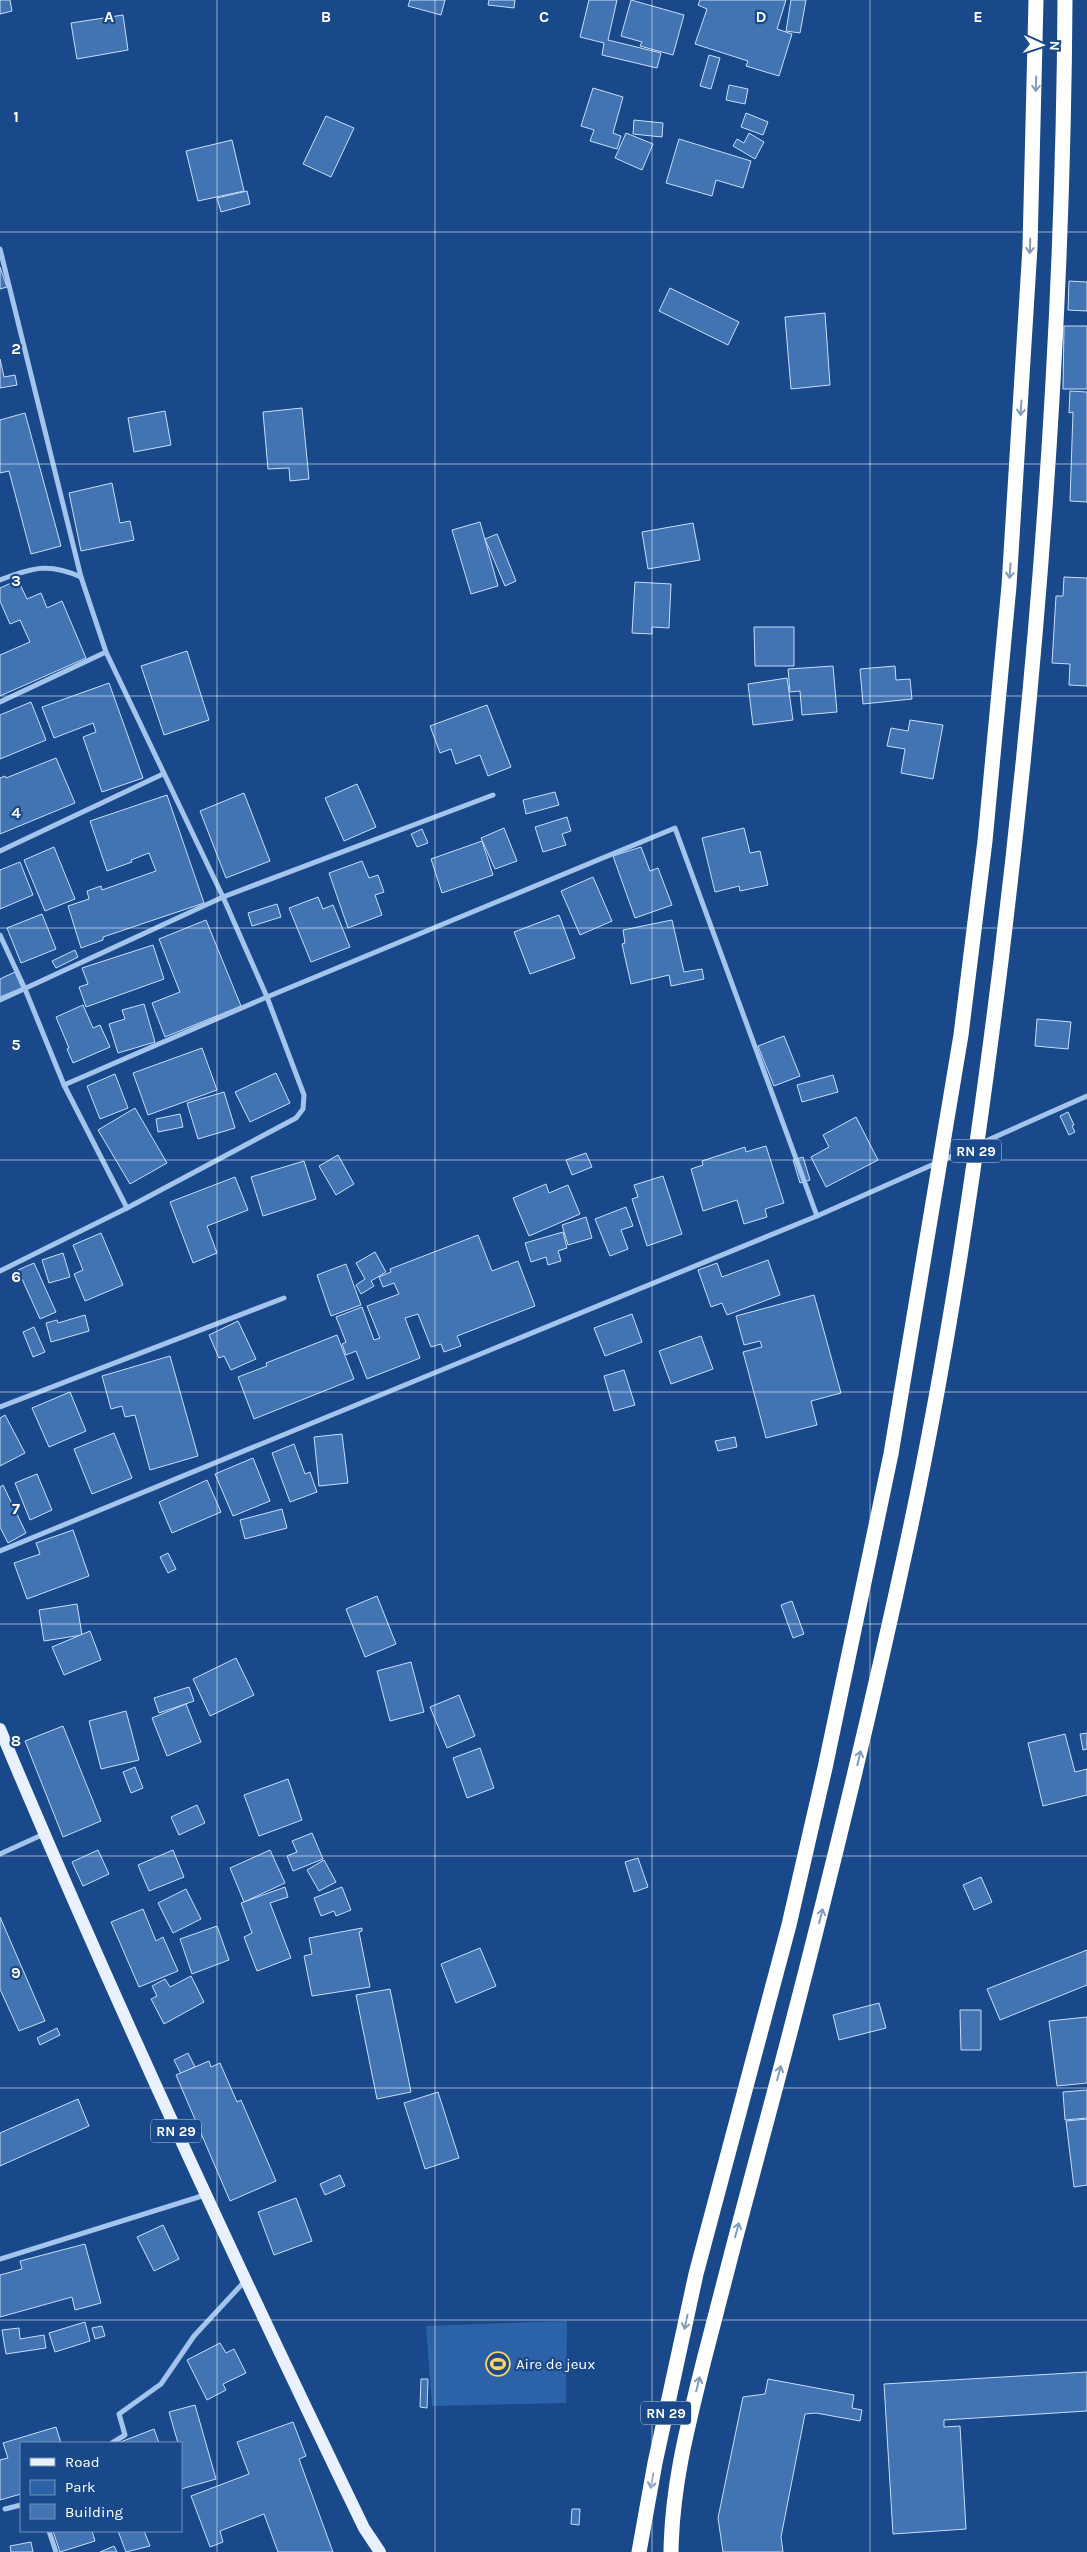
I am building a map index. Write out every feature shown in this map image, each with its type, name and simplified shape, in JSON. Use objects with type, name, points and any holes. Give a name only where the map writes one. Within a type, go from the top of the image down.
[{"type":"highway","name":"RN 29","points":[[640,2552],[655,2462],[696,2274],[789,1926],[892,1454],[961,1035],[984,851],[1009,586],[1030,247],[1036,0]]},
{"type":"highway","name":"RN 29","points":[[671,2552],[678,2465],[724,2278],[841,1839],[910,1533],[936,1393],[977,1144],[1025,749],[1048,480],[1065,110],[1065,0]]},
{"type":"main road","name":"RN 29","points":[[0,1729],[44,1834],[245,2282],[364,2528],[380,2552]]},
{"type":"street","points":[[0,250],[81,576],[106,652],[223,897],[267,997],[304,1095],[303,1109],[296,1118],[127,1208],[0,1271]]},
{"type":"street","points":[[0,580],[32,569],[48,567],[66,570],[81,576]]},
{"type":"street","points":[[0,702],[106,652]]},
{"type":"street","points":[[0,851],[163,774]]},
{"type":"street","points":[[0,1000],[223,897],[493,795]]},
{"type":"street","points":[[64,1086],[267,997],[675,828],[817,1216]]},
{"type":"street","points":[[0,935],[25,989],[64,1086],[127,1208]]},
{"type":"street","points":[[0,1551],[817,1216],[1087,1096]]},
{"type":"street","points":[[0,1407],[284,1298]]},
{"type":"street","points":[[0,1854],[44,1834]]},
{"type":"street","points":[[0,2259],[205,2195]]},
{"type":"street","points":[[114,2442],[125,2435],[119,2414],[161,2384],[194,2336],[245,2282]]},
{"type":"street","points":[[5,2509],[20,2505]]},
{"type":"street","points":[[364,2528],[373,2552]]},
{"type":"street","points":[[49,2532],[56,2552]]},
{"type":"green space","name":"Aire de jeux","points":[[567,2321],[566,2403],[432,2406],[426,2326]]},
{"type":"building","points":[[0,0],[10,0],[12,11],[0,14]]},
{"type":"building","points":[[410,0],[445,0],[441,15],[408,6]]},
{"type":"building","points":[[489,0],[515,0],[514,8],[488,5]]},
{"type":"building","points":[[589,0],[617,0],[608,40],[661,53],[657,68],[602,55],[604,43],[580,37]]},
{"type":"building","points":[[631,0],[684,15],[673,55],[640,46],[642,42],[621,36]]},
{"type":"building","points":[[700,0],[786,0],[777,29],[792,34],[779,76],[746,66],[748,61],[695,44],[707,9],[698,5]]},
{"type":"building","points":[[791,0],[806,0],[800,33],[786,31]]},
{"type":"building","points":[[123,15],[128,50],[77,59],[71,23]]},
{"type":"building","points":[[709,55],[720,58],[711,89],[700,86]]},
{"type":"building","points":[[729,85],[748,89],[745,104],[726,100]]},
{"type":"building","points":[[593,88],[623,97],[613,133],[621,136],[617,149],[590,141],[594,130],[581,126]]},
{"type":"building","points":[[746,113],[768,122],[763,135],[741,127]]},
{"type":"building","points":[[326,116],[354,128],[331,177],[303,164]]},
{"type":"building","points":[[634,120],[663,123],[662,137],[633,134]]},
{"type":"building","points":[[626,133],[653,144],[642,170],[615,158]]},
{"type":"building","points":[[749,133],[764,142],[755,159],[733,146],[737,139],[744,143]]},
{"type":"building","points":[[679,139],[751,161],[743,188],[716,180],[712,196],[666,183]]},
{"type":"building","points":[[232,140],[244,191],[198,201],[186,151]]},
{"type":"building","points":[[247,191],[250,204],[221,212],[217,198]]},
{"type":"building","points":[[0,267],[7,287],[0,289]]},
{"type":"building","points":[[1069,281],[1087,282],[1087,311],[1068,310]]},
{"type":"building","points":[[670,288],[739,322],[728,345],[659,311]]},
{"type":"building","points":[[825,313],[830,385],[791,389],[785,317]]},
{"type":"building","points":[[1064,326],[1087,326],[1087,389],[1063,389]]},
{"type":"building","points":[[0,359],[4,377],[15,375],[17,385],[0,388]]},
{"type":"building","points":[[1070,391],[1087,392],[1087,502],[1070,501],[1073,412],[1069,413]]},
{"type":"building","points":[[302,408],[309,479],[290,481],[289,468],[268,469],[263,412]]},
{"type":"building","points":[[165,411],[171,445],[134,452],[128,418]]},
{"type":"building","points":[[25,413],[61,546],[31,554],[9,471],[0,473],[0,420]]},
{"type":"building","points":[[112,483],[120,523],[130,521],[134,540],[81,551],[69,493]]},
{"type":"building","points":[[480,522],[498,586],[471,594],[452,530]]},
{"type":"building","points":[[693,523],[700,560],[648,569],[642,532]]},
{"type":"building","points":[[497,534],[516,581],[505,586],[485,539]]},
{"type":"building","points":[[1064,577],[1087,578],[1087,686],[1069,685],[1070,664],[1052,663],[1056,596],[1063,596]]},
{"type":"building","points":[[18,580],[27,599],[41,593],[47,608],[62,601],[86,658],[0,696],[0,655],[30,642],[20,620],[10,624],[0,601],[0,588]]},
{"type":"building","points":[[635,582],[671,584],[669,628],[652,627],[652,634],[632,633]]},
{"type":"building","points":[[754,627],[794,627],[794,666],[755,666]]},
{"type":"building","points":[[187,651],[209,720],[164,735],[141,666]]},
{"type":"building","points":[[833,666],[837,712],[802,715],[800,691],[790,692],[788,669]]},
{"type":"building","points":[[895,666],[896,680],[910,679],[912,699],[863,704],[860,669]]},
{"type":"building","points":[[787,678],[793,720],[753,725],[748,684]]},
{"type":"building","points":[[109,683],[143,778],[102,792],[83,737],[96,732],[93,723],[54,738],[42,707]]},
{"type":"building","points":[[31,702],[46,740],[0,759],[0,715]]},
{"type":"building","points":[[487,705],[511,767],[488,776],[480,755],[456,764],[451,749],[440,753],[430,726]]},
{"type":"building","points":[[910,720],[943,725],[933,779],[901,773],[905,749],[887,746],[891,728],[908,731]]},
{"type":"building","points":[[56,758],[75,803],[0,834],[0,778],[5,776],[6,778]]},
{"type":"building","points":[[357,784],[376,827],[344,841],[325,798]]},
{"type":"building","points":[[555,792],[559,805],[526,814],[523,800]]},
{"type":"building","points":[[244,793],[270,861],[226,878],[200,811]]},
{"type":"building","points":[[167,795],[204,903],[103,937],[103,940],[81,948],[68,906],[89,899],[87,891],[101,886],[102,890],[156,871],[149,853],[131,860],[132,862],[107,871],[90,821]]},
{"type":"building","points":[[567,817],[571,831],[562,834],[566,845],[543,852],[535,827]]},
{"type":"building","points":[[504,828],[517,861],[495,869],[481,838]]},
{"type":"building","points":[[744,828],[750,853],[760,851],[768,885],[740,891],[739,886],[715,892],[702,838]]},
{"type":"building","points":[[422,829],[428,843],[417,847],[411,834]]},
{"type":"building","points":[[482,841],[493,875],[442,893],[431,859]]},
{"type":"building","points":[[54,847],[75,899],[45,911],[24,860]]},
{"type":"building","points":[[641,847],[650,871],[658,868],[672,905],[635,918],[613,856]]},
{"type":"building","points":[[362,861],[369,878],[378,875],[384,892],[375,895],[382,915],[348,928],[329,873]]},
{"type":"building","points":[[20,862],[33,895],[0,909],[0,870]]},
{"type":"building","points":[[593,877],[612,921],[580,935],[561,891]]},
{"type":"building","points":[[318,897],[323,909],[333,905],[350,947],[311,962],[289,908]]},
{"type":"building","points":[[277,904],[281,917],[252,926],[248,913]]},
{"type":"building","points":[[42,914],[56,949],[21,963],[7,928]]},
{"type":"building","points":[[559,915],[575,958],[530,974],[514,932]]},
{"type":"building","points":[[206,920],[241,1006],[165,1037],[152,1003],[180,992],[159,939]]},
{"type":"building","points":[[672,920],[684,972],[702,969],[704,979],[671,986],[669,975],[631,984],[622,944],[625,943],[623,930]]},
{"type":"building","points":[[153,945],[164,979],[86,1007],[79,987],[88,984],[82,968]]},
{"type":"building","points":[[75,950],[78,957],[56,968],[52,961]]},
{"type":"building","points":[[15,972],[22,988],[0,997],[0,979]]},
{"type":"building","points":[[144,1004],[155,1042],[118,1053],[109,1024],[125,1019],[122,1010]]},
{"type":"building","points":[[83,1005],[93,1028],[100,1025],[110,1047],[73,1063],[56,1017]]},
{"type":"building","points":[[1037,1019],[1071,1022],[1068,1049],[1035,1046]]},
{"type":"building","points":[[784,1036],[800,1076],[774,1086],[758,1046]]},
{"type":"building","points":[[202,1048],[217,1090],[148,1115],[133,1073]]},
{"type":"building","points":[[276,1073],[290,1103],[250,1122],[235,1092]]},
{"type":"building","points":[[115,1074],[128,1108],[100,1119],[87,1086]]},
{"type":"building","points":[[833,1075],[838,1092],[802,1102],[797,1085]]},
{"type":"building","points":[[224,1092],[235,1128],[198,1139],[187,1103]]},
{"type":"building","points":[[135,1108],[167,1163],[130,1184],[98,1130]]},
{"type":"building","points":[[1068,1112],[1075,1132],[1069,1135],[1060,1116]]},
{"type":"building","points":[[180,1114],[183,1127],[158,1132],[156,1119]]},
{"type":"building","points":[[856,1117],[878,1160],[826,1187],[811,1157],[829,1147],[823,1135]]},
{"type":"building","points":[[766,1146],[784,1203],[765,1209],[767,1217],[744,1224],[737,1200],[703,1211],[691,1169],[703,1165],[702,1161],[745,1147],[746,1152]]},
{"type":"building","points":[[586,1153],[592,1167],[572,1175],[566,1160]]},
{"type":"building","points":[[338,1155],[354,1184],[336,1195],[319,1166]]},
{"type":"building","points":[[803,1157],[810,1180],[800,1183],[793,1160]]},
{"type":"building","points":[[304,1161],[316,1199],[263,1216],[251,1177]]},
{"type":"building","points":[[663,1176],[682,1234],[647,1246],[632,1199],[638,1197],[634,1185]]},
{"type":"building","points":[[235,1177],[248,1210],[207,1226],[217,1253],[193,1263],[170,1202]]},
{"type":"building","points":[[546,1184],[549,1193],[568,1185],[580,1214],[529,1236],[513,1198]]},
{"type":"building","points":[[626,1207],[633,1226],[621,1230],[628,1249],[610,1256],[595,1219]]},
{"type":"building","points":[[586,1217],[592,1238],[568,1245],[562,1225]]},
{"type":"building","points":[[563,1232],[567,1248],[558,1251],[561,1261],[548,1265],[546,1257],[531,1262],[525,1243]]},
{"type":"building","points":[[101,1233],[123,1285],[85,1301],[74,1274],[83,1270],[73,1245]]},
{"type":"building","points":[[478,1235],[492,1271],[518,1261],[535,1306],[457,1336],[461,1346],[444,1352],[441,1344],[431,1347],[418,1314],[405,1318],[420,1358],[367,1379],[356,1351],[346,1355],[342,1344],[346,1342],[336,1317],[362,1307],[374,1340],[380,1338],[367,1306],[399,1294],[394,1283],[383,1287],[379,1277],[391,1272],[390,1269]]},
{"type":"building","points":[[375,1252],[386,1272],[371,1281],[374,1286],[361,1294],[356,1285],[365,1279],[356,1263]]},
{"type":"building","points":[[63,1253],[70,1277],[49,1283],[42,1260]]},
{"type":"building","points":[[768,1260],[780,1295],[727,1315],[722,1303],[711,1307],[698,1270],[717,1263],[722,1277]]},
{"type":"building","points":[[34,1263],[56,1312],[40,1319],[18,1270]]},
{"type":"building","points":[[346,1264],[361,1305],[331,1316],[317,1275]]},
{"type":"building","points":[[814,1295],[841,1393],[811,1401],[817,1425],[766,1438],[743,1352],[762,1347],[760,1341],[744,1345],[736,1316]]},
{"type":"building","points":[[632,1314],[642,1342],[605,1356],[594,1328]]},
{"type":"building","points":[[85,1315],[89,1331],[51,1342],[46,1323],[57,1320],[58,1323]]},
{"type":"building","points":[[238,1321],[256,1359],[231,1370],[224,1356],[219,1358],[209,1335]]},
{"type":"building","points":[[34,1327],[45,1352],[33,1357],[23,1332]]},
{"type":"building","points":[[337,1335],[354,1379],[254,1419],[238,1377],[267,1366],[266,1363]]},
{"type":"building","points":[[701,1336],[713,1369],[671,1384],[659,1351]]},
{"type":"building","points":[[170,1356],[198,1456],[150,1470],[135,1415],[125,1417],[122,1406],[111,1409],[102,1376]]},
{"type":"building","points":[[624,1370],[635,1405],[614,1411],[604,1376]]},
{"type":"building","points":[[70,1392],[86,1431],[49,1447],[32,1408]]},
{"type":"building","points":[[5,1415],[25,1453],[0,1466],[0,1418]]},
{"type":"building","points":[[114,1433],[132,1478],[92,1494],[74,1449]]},
{"type":"building","points":[[342,1434],[348,1483],[319,1486],[314,1437]]},
{"type":"building","points":[[735,1437],[737,1447],[718,1451],[715,1441]]},
{"type":"building","points":[[294,1444],[305,1474],[310,1472],[317,1492],[290,1502],[272,1453]]},
{"type":"building","points":[[253,1458],[270,1501],[233,1516],[215,1474]]},
{"type":"building","points":[[37,1474],[52,1510],[30,1520],[15,1483]]},
{"type":"building","points":[[207,1480],[221,1512],[172,1533],[159,1502]]},
{"type":"building","points":[[3,1485],[26,1533],[8,1543],[0,1527],[0,1487]]},
{"type":"building","points":[[282,1509],[287,1528],[245,1539],[240,1520]]},
{"type":"building","points":[[73,1530],[89,1576],[27,1599],[14,1563],[40,1554],[36,1543]]},
{"type":"building","points":[[168,1553],[176,1569],[168,1573],[160,1557]]},
{"type":"building","points":[[377,1596],[396,1644],[365,1657],[346,1609]]},
{"type":"building","points":[[792,1601],[804,1634],[793,1638],[781,1605]]},
{"type":"building","points":[[77,1604],[82,1635],[44,1641],[39,1610]]},
{"type":"building","points":[[90,1631],[101,1660],[64,1675],[52,1647]]},
{"type":"building","points":[[236,1658],[254,1695],[210,1716],[193,1679]]},
{"type":"building","points":[[411,1662],[424,1712],[390,1721],[377,1671]]},
{"type":"building","points":[[189,1687],[194,1701],[159,1713],[154,1698]]},
{"type":"building","points":[[459,1695],[475,1736],[447,1748],[430,1707]]},
{"type":"building","points":[[186,1704],[201,1742],[167,1756],[152,1718]]},
{"type":"building","points":[[126,1711],[139,1760],[101,1769],[89,1721]]},
{"type":"building","points":[[63,1726],[101,1821],[63,1837],[25,1741]]},
{"type":"building","points":[[1087,1733],[1087,1749],[1083,1750],[1080,1734]]},
{"type":"building","points":[[1065,1734],[1075,1772],[1087,1769],[1087,1795],[1043,1806],[1028,1743]]},
{"type":"building","points":[[480,1748],[494,1788],[467,1798],[453,1758]]},
{"type":"building","points":[[135,1767],[143,1788],[131,1793],[123,1772]]},
{"type":"building","points":[[288,1779],[302,1820],[259,1836],[244,1795]]},
{"type":"building","points":[[197,1805],[205,1823],[179,1835],[171,1817]]},
{"type":"building","points":[[312,1833],[323,1859],[293,1871],[287,1856],[297,1852],[292,1841]]},
{"type":"building","points":[[98,1850],[109,1874],[83,1886],[72,1862]]},
{"type":"building","points":[[173,1850],[184,1877],[149,1891],[138,1865]]},
{"type":"building","points":[[270,1850],[285,1883],[244,1902],[230,1868]]},
{"type":"building","points":[[638,1858],[648,1887],[634,1892],[625,1862]]},
{"type":"building","points":[[324,1860],[336,1882],[319,1891],[307,1870]]},
{"type":"building","points":[[981,1877],[992,1902],[974,1910],[963,1885]]},
{"type":"building","points":[[285,1887],[288,1897],[270,1903],[291,1958],[257,1971],[244,1937],[252,1933],[241,1903]]},
{"type":"building","points":[[342,1887],[351,1910],[336,1916],[334,1911],[321,1916],[314,1898]]},
{"type":"building","points":[[186,1889],[201,1919],[173,1933],[158,1903]]},
{"type":"building","points":[[143,1909],[156,1941],[163,1937],[178,1971],[139,1987],[111,1922]]},
{"type":"building","points":[[0,1917],[45,2021],[19,2031],[0,1989]]},
{"type":"building","points":[[217,1926],[229,1960],[192,1974],[180,1939]]},
{"type":"building","points":[[362,1928],[362,1931],[359,1932],[370,1987],[312,1996],[304,1956],[312,1954],[309,1938]]},
{"type":"building","points":[[480,1948],[496,1986],[456,2003],[441,1964]]},
{"type":"building","points":[[1087,1950],[1087,1985],[1000,2020],[987,1989]]},
{"type":"building","points":[[191,1976],[204,2002],[164,2024],[151,1999],[157,1996],[152,1986],[165,1979],[170,1987]]},
{"type":"building","points":[[390,1989],[411,2092],[377,2099],[356,1995]]},
{"type":"building","points":[[879,2003],[886,2028],[839,2040],[833,2015]]},
{"type":"building","points":[[960,2010],[981,2010],[981,2050],[961,2050]]},
{"type":"building","points":[[1087,2017],[1087,2083],[1057,2086],[1049,2021]]},
{"type":"building","points":[[57,2028],[60,2035],[40,2045],[37,2038]]},
{"type":"building","points":[[188,2053],[195,2067],[181,2074],[174,2060]]},
{"type":"building","points":[[209,2061],[211,2067],[220,2063],[237,2102],[241,2100],[276,2181],[230,2201],[176,2075]]},
{"type":"building","points":[[1087,2090],[1087,2118],[1065,2120],[1063,2092]]},
{"type":"building","points":[[438,2092],[459,2158],[425,2169],[404,2103]]},
{"type":"building","points":[[78,2099],[89,2126],[0,2166],[0,2133]]},
{"type":"building","points":[[1087,2119],[1087,2185],[1074,2187],[1066,2121]]},
{"type":"building","points":[[340,2175],[345,2186],[325,2195],[320,2184]]},
{"type":"building","points":[[296,2198],[312,2241],[274,2255],[258,2212]]},
{"type":"building","points":[[163,2225],[179,2259],[154,2271],[137,2237]]},
{"type":"building","points":[[85,2244],[101,2303],[75,2310],[72,2297],[0,2317],[0,2275],[22,2269],[20,2261]]},
{"type":"building","points":[[85,2322],[90,2341],[55,2352],[49,2333]]},
{"type":"building","points":[[102,2326],[105,2336],[95,2339],[92,2328]]},
{"type":"building","points":[[19,2328],[20,2339],[44,2335],[46,2348],[6,2354],[2,2330]]},
{"type":"building","points":[[220,2343],[226,2353],[234,2349],[246,2373],[223,2384],[226,2390],[207,2400],[187,2360]]},
{"type":"building","points":[[1087,2372],[1087,2411],[944,2420],[944,2427],[960,2426],[966,2529],[893,2534],[884,2384]]},
{"type":"building","points":[[421,2379],[428,2379],[427,2408],[420,2407]]},
{"type":"building","points":[[768,2379],[854,2395],[852,2408],[862,2410],[860,2421],[816,2413],[805,2414],[781,2537],[783,2552],[723,2552],[718,2518],[743,2397],[765,2394]]},
{"type":"building","points":[[195,2405],[216,2479],[182,2489],[182,2442],[178,2442],[169,2412]]},
{"type":"building","points":[[293,2422],[306,2456],[299,2459],[333,2552],[278,2552],[264,2514],[220,2531],[223,2542],[210,2547],[191,2496],[249,2474],[237,2442]]},
{"type":"building","points":[[56,2427],[61,2442],[20,2442],[20,2494],[0,2500],[0,2460],[8,2458],[3,2443]]},
{"type":"building","points":[[154,2429],[159,2442],[121,2442]]},
{"type":"building","points":[[572,2509],[580,2509],[579,2525],[571,2524]]},
{"type":"building","points":[[53,2532],[92,2532],[95,2541],[60,2552]]},
{"type":"building","points":[[118,2532],[144,2532],[150,2546],[126,2552]]},
{"type":"building","points":[[31,2542],[33,2552],[11,2552],[10,2546]]},
{"type":"building","points":[[114,2546],[117,2552],[100,2552]]},
{"type":"place","name":"Aire de jeux","points":[[498,2364]]}]
